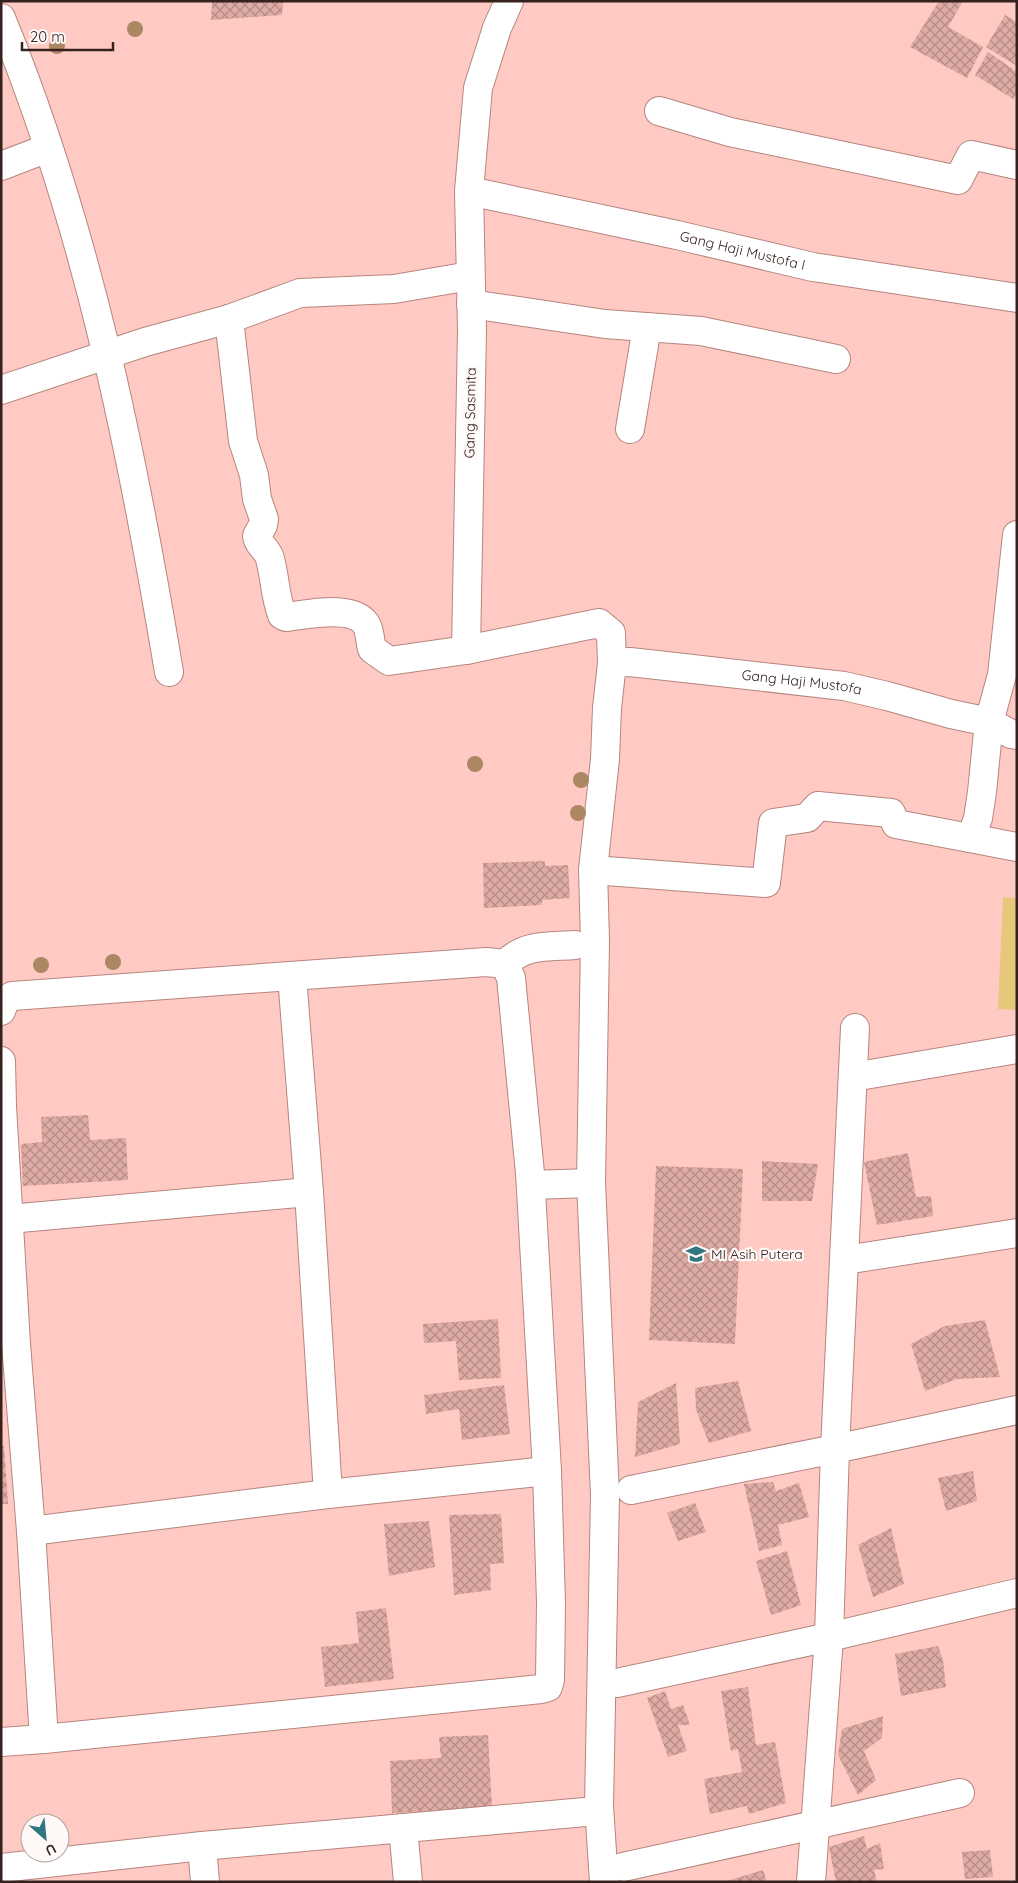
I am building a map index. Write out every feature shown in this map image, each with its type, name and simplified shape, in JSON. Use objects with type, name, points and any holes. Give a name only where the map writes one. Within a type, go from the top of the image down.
[{"type":"street","name":"Gang Sasmita","points":[[466,650],[471,304],[469,191],[478,88],[509,1]]},
{"type":"street","points":[[1,18],[20,64],[58,175],[108,354],[144,524],[169,672]]},
{"type":"street","points":[[659,111],[730,132],[958,180],[971,155],[1017,165]]},
{"type":"street","points":[[1,166],[48,148]]},
{"type":"street","name":"Gang Haji Mustofa I","points":[[469,191],[813,267],[1017,298]]},
{"type":"street","points":[[1,390],[108,354],[229,319],[300,293],[394,289],[470,276]]},
{"type":"street","points":[[471,304],[605,324],[702,331],[836,359]]},
{"type":"street","points":[[229,319],[243,441],[254,475],[257,499],[264,519],[257,536],[258,541],[267,550],[271,560],[282,615],[286,617],[342,612],[360,617],[367,626],[372,649],[390,661],[466,650],[599,623],[611,633],[612,663],[607,708],[605,759],[593,870],[595,941],[590,1183],[605,1495],[599,1806],[614,1874],[960,1793]]},
{"type":"street","points":[[630,429],[647,327]]},
{"type":"street","points":[[971,838],[978,818],[989,722],[1002,675],[1017,535]]},
{"type":"street","name":"Gang Haji Mustofa","points":[[612,663],[630,662],[844,686],[989,722],[1011,734],[1017,735]]},
{"type":"street","points":[[593,870],[766,883],[773,823],[807,818],[818,806],[891,813],[896,824],[1017,847]]},
{"type":"street","points":[[505,964],[513,956],[533,948],[575,945]]},
{"type":"street","points":[[1,1011],[6,1001],[12,996],[486,962],[505,964]]},
{"type":"street","points":[[1,1742],[548,1687],[550,1680],[551,1603],[547,1471],[531,1184],[512,978],[505,964]]},
{"type":"street","points":[[292,976],[309,1192],[328,1494]]},
{"type":"street","points":[[811,1882],[829,1637],[835,1449],[855,1028]]},
{"type":"street","points":[[853,1078],[1017,1050]]},
{"type":"street","points":[[1,1061],[9,1219],[8,1345],[31,1530],[44,1739]]},
{"type":"street","points":[[531,1184],[590,1183]]},
{"type":"street","points":[[9,1219],[309,1192]]},
{"type":"street","points":[[845,1260],[1017,1233]]},
{"type":"street","points":[[631,1490],[1017,1410]]},
{"type":"street","points":[[31,1530],[328,1494],[547,1471]]},
{"type":"street","points":[[617,1684],[1017,1593]]},
{"type":"street","points":[[1,1868],[202,1846],[585,1812]]},
{"type":"street","points":[[403,1828],[408,1882]]},
{"type":"street","points":[[202,1846],[205,1882]]},
{"type":"shaded area","points":[[1003,897],[1017,898],[1017,1010],[998,1009]]},
{"type":"building","points":[[212,1],[283,1],[282,15],[211,20]]},
{"type":"building","points":[[939,1],[963,1],[948,27],[983,47],[967,78],[910,47]]},
{"type":"building","points":[[1005,15],[1017,22],[1017,66],[986,47]]},
{"type":"building","points":[[988,52],[1017,72],[1017,92],[1013,99],[975,75]]},
{"type":"building","points":[[545,861],[545,866],[568,865],[570,898],[542,900],[542,905],[484,908],[483,863]]},
{"type":"building","points":[[88,1115],[90,1140],[126,1138],[128,1180],[23,1186],[21,1144],[42,1142],[41,1117]]},
{"type":"building","points":[[908,1153],[916,1197],[931,1196],[933,1216],[877,1225],[864,1162]]},
{"type":"building","points":[[762,1161],[818,1164],[812,1201],[762,1201]]},
{"type":"building","name":"MI Asih Putera","points":[[656,1166],[743,1169],[735,1344],[649,1340]]},
{"type":"building","points":[[498,1319],[501,1378],[459,1380],[456,1341],[424,1343],[423,1324]]},
{"type":"building","points":[[985,1320],[1000,1377],[957,1379],[925,1391],[911,1344],[945,1326]]},
{"type":"building","points":[[738,1381],[751,1431],[709,1443],[696,1410],[695,1388]]},
{"type":"building","points":[[676,1383],[680,1444],[635,1457],[638,1402]]},
{"type":"building","points":[[504,1385],[510,1434],[462,1440],[459,1409],[426,1414],[424,1395]]},
{"type":"building","points":[[1,1446],[4,1446],[8,1504],[1,1504]]},
{"type":"building","points":[[973,1471],[977,1501],[946,1511],[938,1478]]},
{"type":"building","points":[[773,1482],[776,1491],[799,1483],[809,1517],[778,1525],[782,1545],[759,1551],[744,1484]]},
{"type":"building","points":[[695,1503],[706,1532],[678,1541],[667,1513]]},
{"type":"building","points":[[501,1514],[504,1563],[490,1564],[491,1590],[454,1595],[449,1515]]},
{"type":"building","points":[[429,1521],[435,1567],[389,1576],[384,1524]]},
{"type":"building","points":[[891,1528],[904,1584],[873,1597],[858,1545]]},
{"type":"building","points":[[787,1551],[801,1605],[771,1615],[756,1561]]},
{"type":"building","points":[[386,1608],[394,1679],[325,1687],[321,1647],[359,1643],[356,1612]]},
{"type":"building","points":[[938,1646],[943,1660],[946,1687],[901,1696],[895,1654]]},
{"type":"building","points":[[748,1687],[756,1745],[775,1742],[786,1803],[749,1814],[747,1806],[710,1814],[704,1779],[742,1772],[738,1749],[731,1751],[721,1691]]},
{"type":"building","points":[[665,1691],[671,1709],[683,1705],[690,1725],[678,1725],[687,1751],[668,1757],[647,1698]]},
{"type":"building","points":[[883,1716],[882,1738],[864,1751],[876,1780],[858,1795],[838,1755],[842,1729]]},
{"type":"building","points":[[488,1735],[492,1808],[392,1813],[390,1761],[441,1758],[439,1737]]},
{"type":"building","points":[[864,1836],[867,1849],[880,1843],[884,1869],[874,1870],[877,1882],[836,1882],[829,1847]]},
{"type":"building","points":[[990,1850],[993,1877],[965,1879],[962,1852]]},
{"type":"building","points":[[763,1870],[767,1882],[727,1882],[727,1881]]},
{"type":"place","name":"MI Asih Putera","points":[[696,1254]]}]
